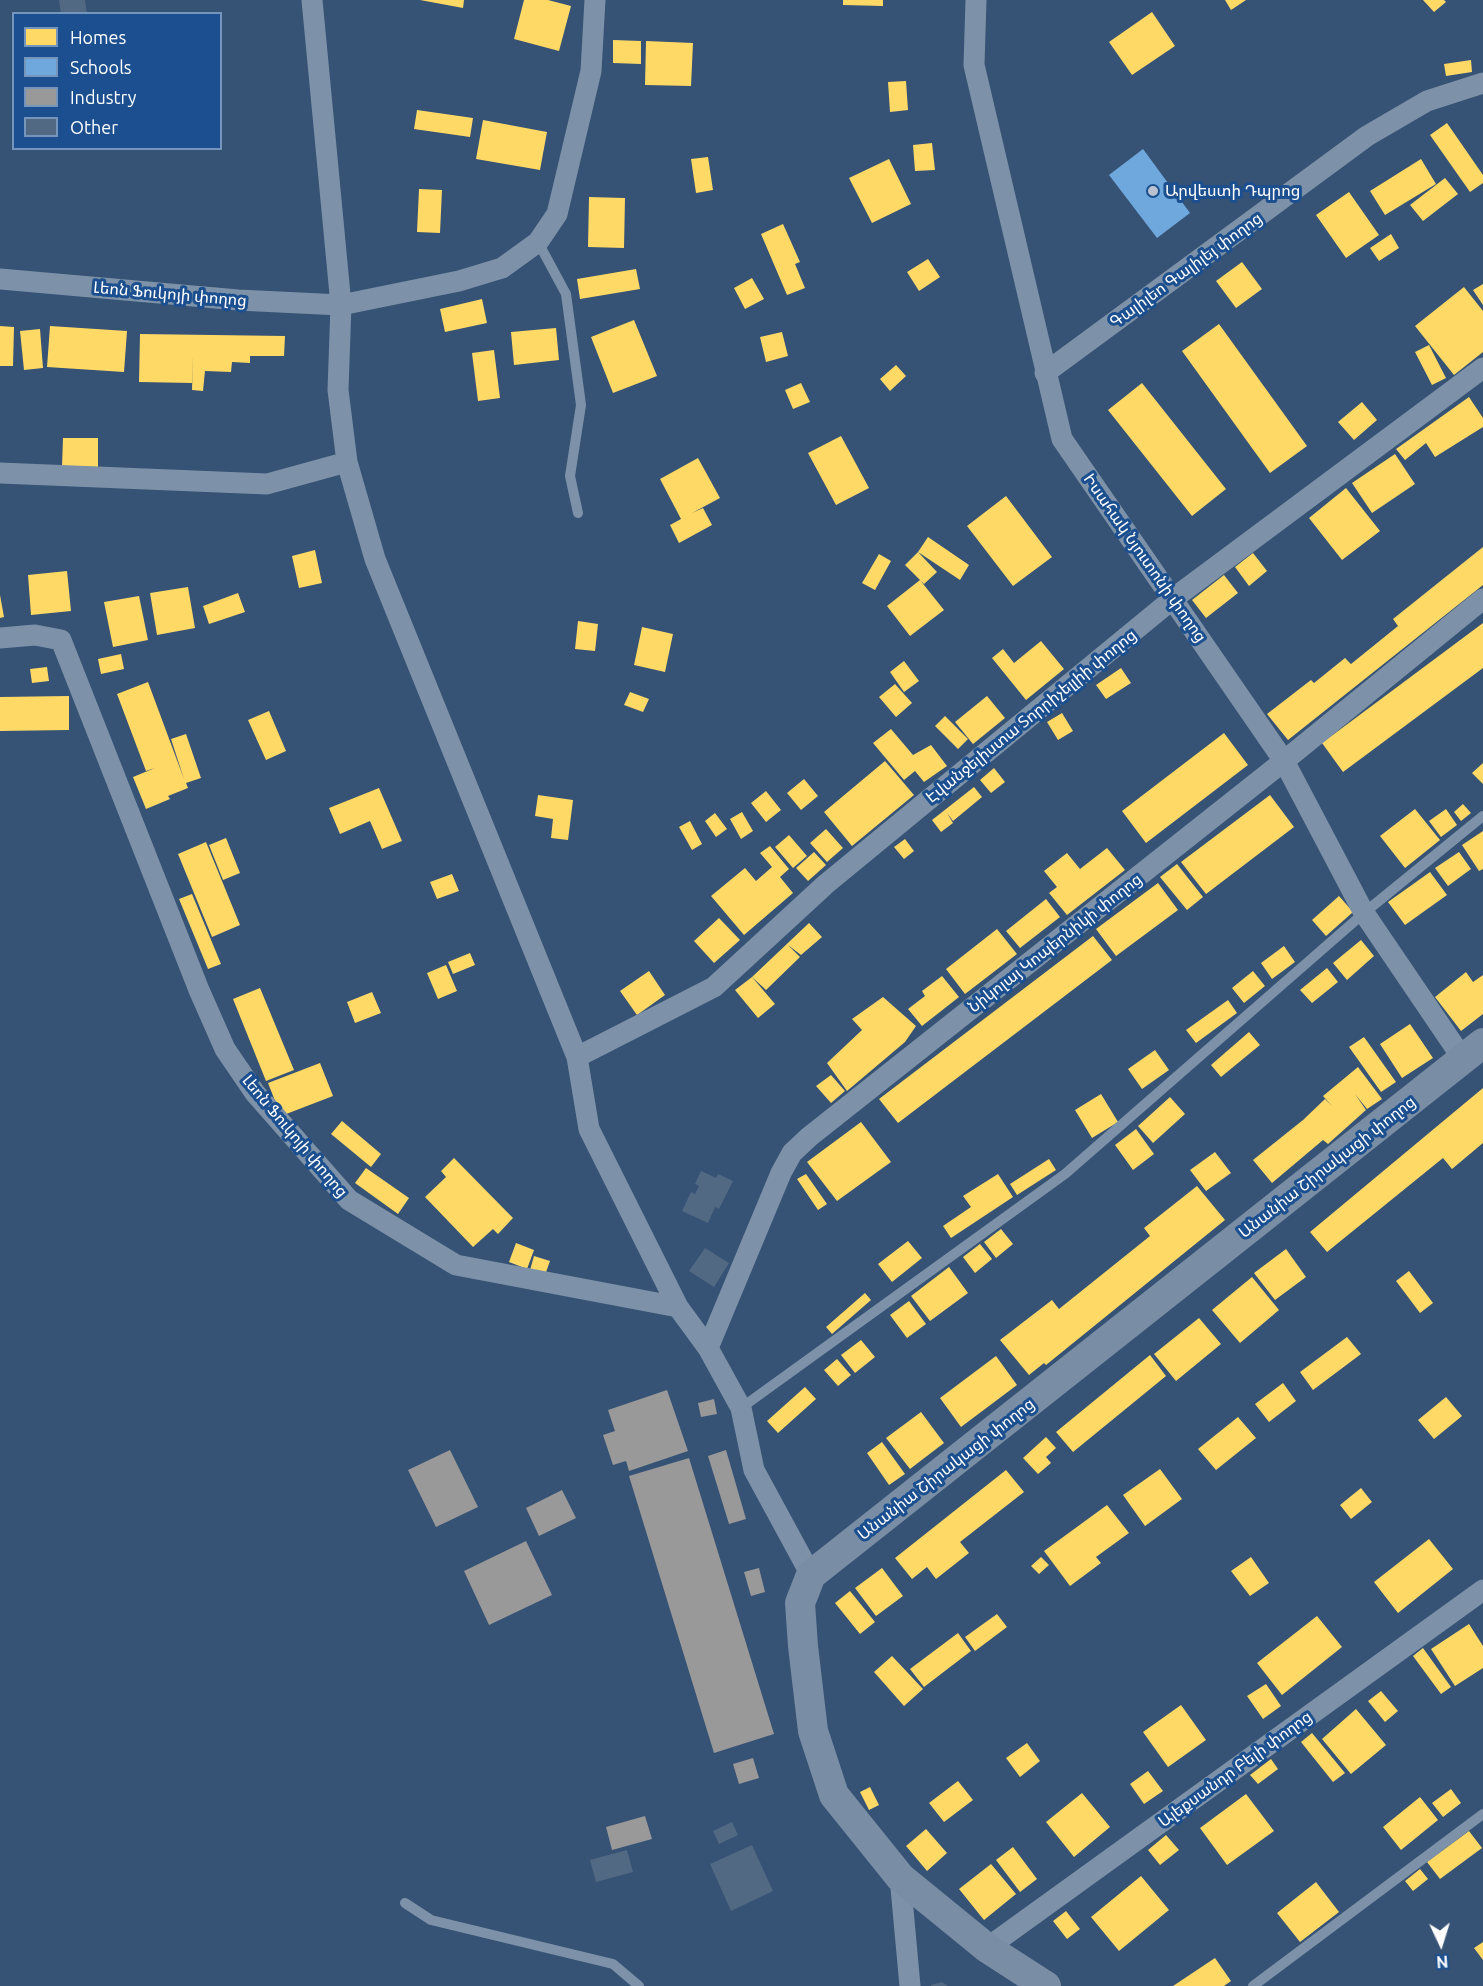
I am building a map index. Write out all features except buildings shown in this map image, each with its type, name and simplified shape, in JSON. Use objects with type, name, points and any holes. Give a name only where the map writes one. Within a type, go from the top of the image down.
[{"type":"main road","name":"Անանիա Շիրակացի փողոց","points":[[811,1575],[1473,1051]]},
{"type":"main road","points":[[811,1575],[800,1603],[813,1731],[823,1769],[834,1795],[900,1877],[987,1948],[1046,1986]]},
{"type":"street","points":[[312,0],[341,305],[338,390],[347,462],[375,559],[577,1057],[589,1129],[678,1307],[708,1348],[741,1408],[754,1470],[811,1575]]},
{"type":"street","points":[[538,242],[557,214],[566,182],[591,71],[595,0]]},
{"type":"street","name":"Իսահակ Նյուտոնի փողոց","points":[[976,0],[974,65],[1062,439],[1174,598],[1284,761],[1364,913],[1473,1051]]},
{"type":"street","name":"Գալիլեո Գալիլեյ փողոց","points":[[1045,373],[1367,136],[1427,101],[1483,82]]},
{"type":"street","name":"Լեոն Ֆուկոյի փողոց","points":[[0,279],[238,300],[341,305],[459,281],[502,268],[538,242]]},
{"type":"street","name":"Էվանջելիստա Տորրիչելլիի փողոց","points":[[577,1057],[714,987],[826,884],[1174,598],[1483,368]]},
{"type":"street","points":[[0,472],[267,484],[347,462]]},
{"type":"street","name":"Նիկոլայ Կոպերնիկի փողոց","points":[[708,1348],[780,1173],[800,1145],[1284,761],[1483,599]]},
{"type":"street","name":"Լեոն Ֆուկոյի փողոց","points":[[0,639],[35,635],[61,640],[199,990],[225,1049],[255,1093],[349,1200],[456,1265],[678,1307]]},
{"type":"street","name":"Ալեքսանդր Բելի փողոց","points":[[987,1948],[1483,1590]]},
{"type":"street","points":[[900,1877],[910,1986]]},
{"type":"lane","points":[[538,242],[566,294],[581,405],[570,476],[578,513]]},
{"type":"lane","points":[[741,1408],[1065,1174],[1364,913],[1483,816]]},
{"type":"lane","points":[[1253,1986],[1483,1814]]},
{"type":"lane","points":[[405,1903],[431,1920],[613,1964],[639,1986]]},
{"type":"place","name":"Արվեստի Դպրոց","points":[[1153,191]]}]
